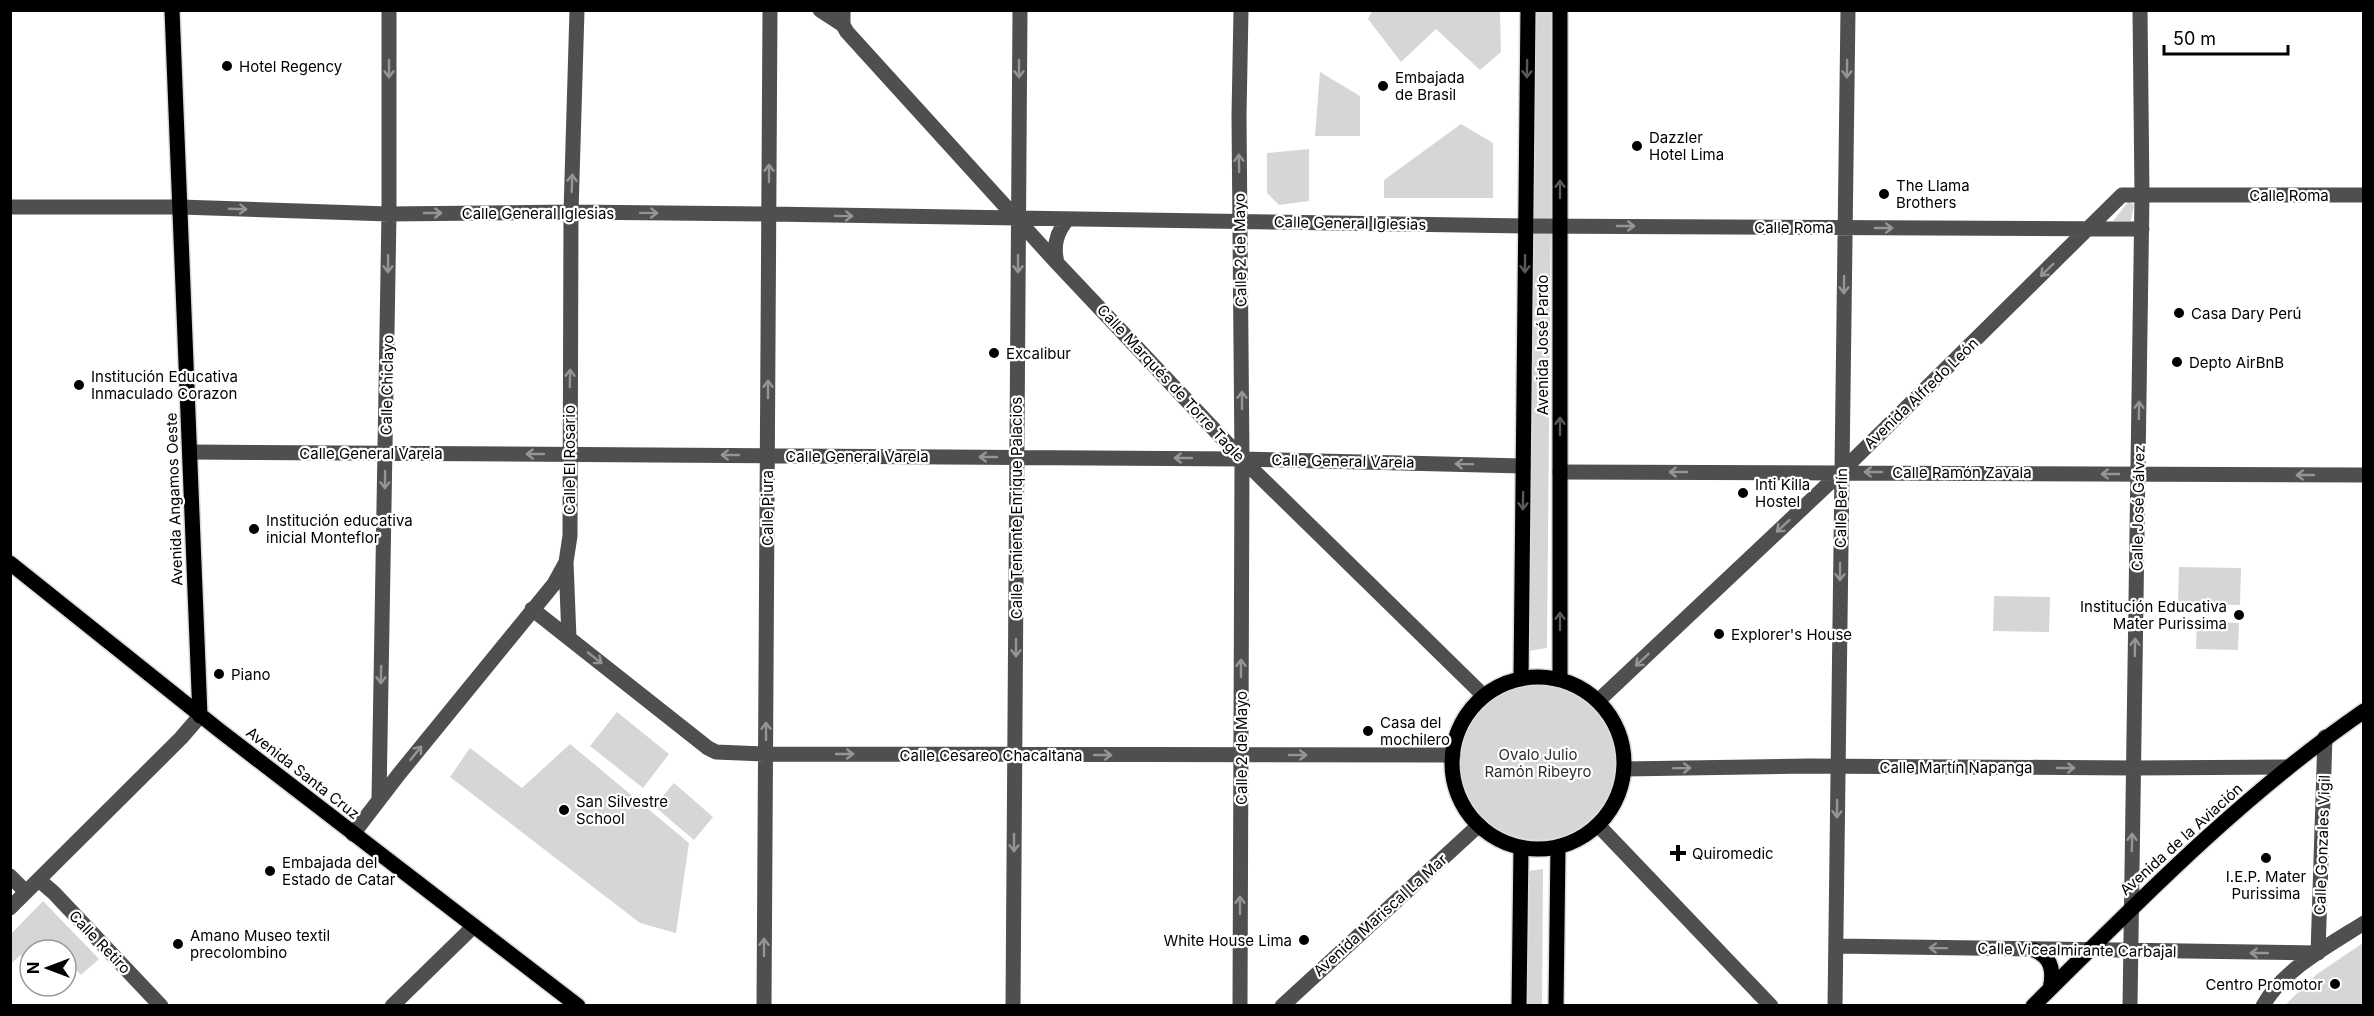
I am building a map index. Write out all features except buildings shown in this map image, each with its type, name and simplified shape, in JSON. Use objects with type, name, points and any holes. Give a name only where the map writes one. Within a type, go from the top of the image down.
[{"type":"main road","name":"Avenida Angamos Oeste","points":[[172,10],[200,716]]},
{"type":"main road","name":"Avenida José Pardo","points":[[1521,678],[1528,10]]},
{"type":"main road","name":"Avenida José Pardo","points":[[1560,10],[1560,680]]},
{"type":"main road","name":"Avenida Santa Cruz","points":[[10,563],[200,716],[578,1005]]},
{"type":"main road","points":[[1538,677],[1560,680],[1581,688],[1609,713],[1619,735],[1624,769],[1616,799],[1598,825],[1580,839],[1558,847],[1521,848],[1498,839],[1479,825],[1468,813],[1457,791],[1453,775],[1453,755],[1460,727],[1470,710],[1484,696],[1498,687],[1521,678],[1538,677]]},
{"type":"main road","name":"Avenida de la Aviación","points":[[2033,1005],[2131,909],[2288,767],[2325,737],[2364,711]]},
{"type":"main road","points":[[1556,1005],[1558,847]]},
{"type":"main road","points":[[1519,1005],[1521,848]]},
{"type":"main road","points":[[2034,950],[2045,956],[2052,967],[2053,976],[2050,989]]},
{"type":"street","name":"Calle Chiclayo","points":[[379,799],[386,453],[389,10]]},
{"type":"street","name":"Calle El Rosario","points":[[353,834],[561,574],[566,562],[570,536],[571,212],[577,10]]},
{"type":"street","name":"Calle Piura","points":[[764,1005],[770,10]]},
{"type":"street","name":"Calle Marqués de Torre Tagle","points":[[820,10],[843,17],[847,32],[1057,263],[1242,459],[1484,696]]},
{"type":"street","name":"Calle Teniente Enrique Palacios","points":[[1013,1005],[1020,10]]},
{"type":"street","name":"Calle 2 de Mayo","points":[[1240,1005],[1242,459],[1239,116],[1241,10]]},
{"type":"street","name":"Calle Berlín","points":[[1835,1005],[1848,10]]},
{"type":"street","name":"Calle José Gálvez","points":[[2130,1005],[2142,229],[2140,10]]},
{"type":"street","points":[[991,191],[1005,196],[1018,188]]},
{"type":"street","name":"Avenida Alfredo León","points":[[1598,702],[1841,472],[2122,195],[2142,195]]},
{"type":"street","name":"Calle Roma","points":[[2142,195],[2364,195]]},
{"type":"street","name":"Calle General Iglesias","points":[[10,207],[180,207],[389,214],[571,212],[769,214],[1525,226]]},
{"type":"street","points":[[1057,263],[1055,254],[1057,236],[1066,220]]},
{"type":"street","name":"Calle Roma","points":[[1525,226],[2142,229]]},
{"type":"street","points":[[2064,229],[2071,235],[2073,245]]},
{"type":"street","name":"Calle General Varela","points":[[190,452],[1242,459],[1523,466]]},
{"type":"street","name":"Calle Ramón Zavala","points":[[1560,472],[2364,476]]},
{"type":"street","points":[[1242,490],[1244,484],[1250,480],[1264,480]]},
{"type":"street","points":[[566,562],[569,638]]},
{"type":"street","name":"Calle Cesareo Chacaltana","points":[[532,609],[711,750],[766,754],[1453,755]]},
{"type":"street","points":[[10,908],[181,738],[200,716]]},
{"type":"street","name":"Calle Gonzales Vigil","points":[[2318,953],[2325,737]]},
{"type":"street","points":[[380,759],[389,772],[399,774]]},
{"type":"street","name":"Calle Martín Napanga","points":[[1624,769],[1838,766],[2288,767]]},
{"type":"street","name":"Avenida Mariscal La Mar","points":[[1281,1005],[1479,825]]},
{"type":"street","points":[[1598,825],[1771,1005]]},
{"type":"street","points":[[10,876],[26,892]]},
{"type":"street","name":"Calle Retiro","points":[[39,880],[161,1005]]},
{"type":"street","points":[[2263,1005],[2268,995],[2284,979],[2318,953],[2364,923]]},
{"type":"street","points":[[392,1005],[474,926]]},
{"type":"street","name":"Calle Vicealmirante Carbajal","points":[[1836,946],[2318,953]]},
{"type":"green space","points":[[1551,10],[1547,648],[1529,651],[1531,11]]},
{"type":"green space","points":[[1372,11],[1500,11],[1501,52],[1480,70],[1436,29],[1401,62],[1368,19]]},
{"type":"green space","points":[[1320,72],[1360,96],[1360,136],[1315,136]]},
{"type":"green space","points":[[1461,124],[1493,143],[1493,198],[1384,198],[1384,180]]},
{"type":"green space","points":[[1309,149],[1309,201],[1279,205],[1267,193],[1267,153]]},
{"type":"green space","points":[[2129,201],[2134,205],[2131,221],[2113,221]]},
{"type":"green space","points":[[2179,567],[2241,568],[2240,605],[2178,604]]},
{"type":"green space","points":[[1994,596],[2050,597],[2049,632],[1993,631]]},
{"type":"green space","points":[[2197,621],[2239,623],[2238,650],[2196,649]]},
{"type":"green space","name":"Ovalo Julio Ramón Ribeyro","points":[[1538,684],[1568,689],[1593,707],[1611,732],[1616,762],[1611,792],[1593,817],[1568,835],[1538,840],[1508,835],[1483,817],[1465,792],[1460,762],[1465,732],[1483,707],[1508,689]]},
{"type":"green space","points":[[617,712],[669,754],[643,788],[590,746]]},
{"type":"green space","points":[[570,744],[689,843],[676,933],[640,923],[450,777],[470,748],[522,788]]},
{"type":"green space","points":[[674,783],[713,817],[694,840],[654,806]]},
{"type":"green space","points":[[1543,869],[1542,1005],[1518,1006],[1519,872]]},
{"type":"green space","points":[[43,901],[99,959],[81,975],[78,972],[78,938],[18,938],[18,957],[11,964],[11,934]]},
{"type":"green space","name":"Centro Promotor","points":[[2363,943],[2363,1005],[2285,1005],[2317,974]]},
{"type":"place","name":"Hotel Regency","points":[[227,66]]},
{"type":"place","name":"Embajada de Brasil","points":[[1383,86]]},
{"type":"place","name":"Dazzler Hotel Lima","points":[[1637,146]]},
{"type":"place","name":"The Llama Brothers","points":[[1884,194]]},
{"type":"place","name":"Casa Dary Perú","points":[[2179,313]]},
{"type":"place","name":"Excalibur","points":[[994,353]]},
{"type":"place","name":"Depto AirBnB","points":[[2177,362]]},
{"type":"place","name":"Institución Educativa Inmaculado Corazon","points":[[79,385]]},
{"type":"place","name":"Inti Killa Hostel","points":[[1743,493]]},
{"type":"place","name":"Institución educativa inicial Monteflor","points":[[254,529]]},
{"type":"place","name":"Institución Educativa Mater Purissima","points":[[2239,615]]},
{"type":"place","name":"Explorer's House","points":[[1719,634]]},
{"type":"place","name":"Piano","points":[[219,674]]},
{"type":"place","name":"Casa del mochilero","points":[[1368,731]]},
{"type":"place","name":"San Silvestre School","points":[[564,810]]},
{"type":"place","name":"Quiromedic","points":[[1678,853]]},
{"type":"place","name":"I.E.P. Mater Purissima","points":[[2266,858]]},
{"type":"place","name":"Embajada del Estado de Catar","points":[[270,871]]},
{"type":"place","name":"White House Lima","points":[[1304,940]]},
{"type":"place","name":"Amano Museo textil precolombino","points":[[178,944]]},
{"type":"place","name":"Centro Promotor","points":[[2335,984]]}]
